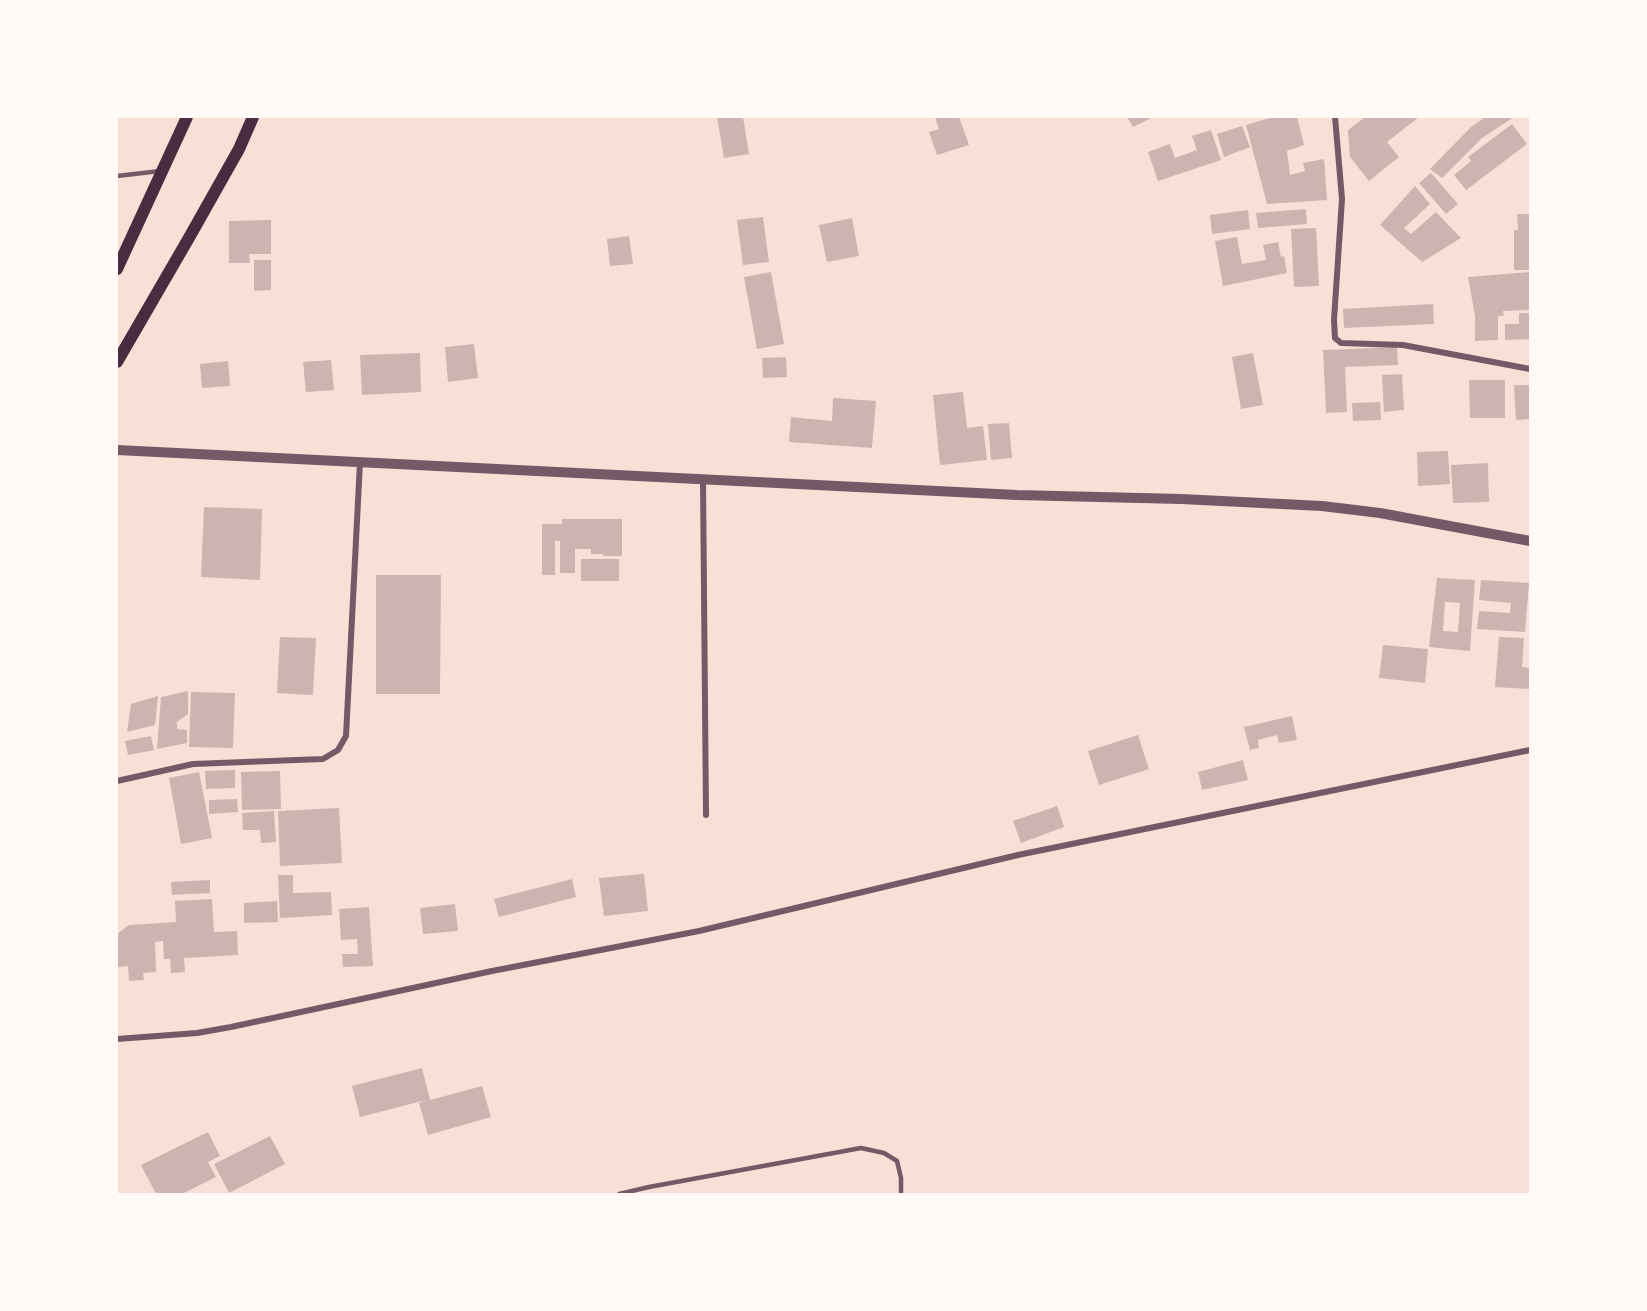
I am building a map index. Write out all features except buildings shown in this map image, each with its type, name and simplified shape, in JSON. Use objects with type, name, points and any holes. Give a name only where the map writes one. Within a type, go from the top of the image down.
[{"type":"main road","points":[[117,269],[188,117]]},
{"type":"main road","points":[[117,362],[239,148],[253,117]]},
{"type":"street","points":[[1335,117],[1342,199],[1334,320],[1335,339],[1341,343],[1403,345],[1530,369]]},
{"type":"street","points":[[117,450],[1017,495],[1181,498],[1322,506],[1380,513],[1530,541]]},
{"type":"street","points":[[117,781],[194,764],[323,759],[338,750],[346,736],[360,462]]},
{"type":"street","points":[[704,479],[706,815]]},
{"type":"street","points":[[117,1039],[197,1033],[231,1027],[492,971],[699,931],[1018,855],[1530,750]]},
{"type":"lane","points":[[117,176],[162,171]]},
{"type":"lane","points":[[619,1194],[861,1148],[884,1153],[897,1161],[902,1178],[901,1194]]}]
